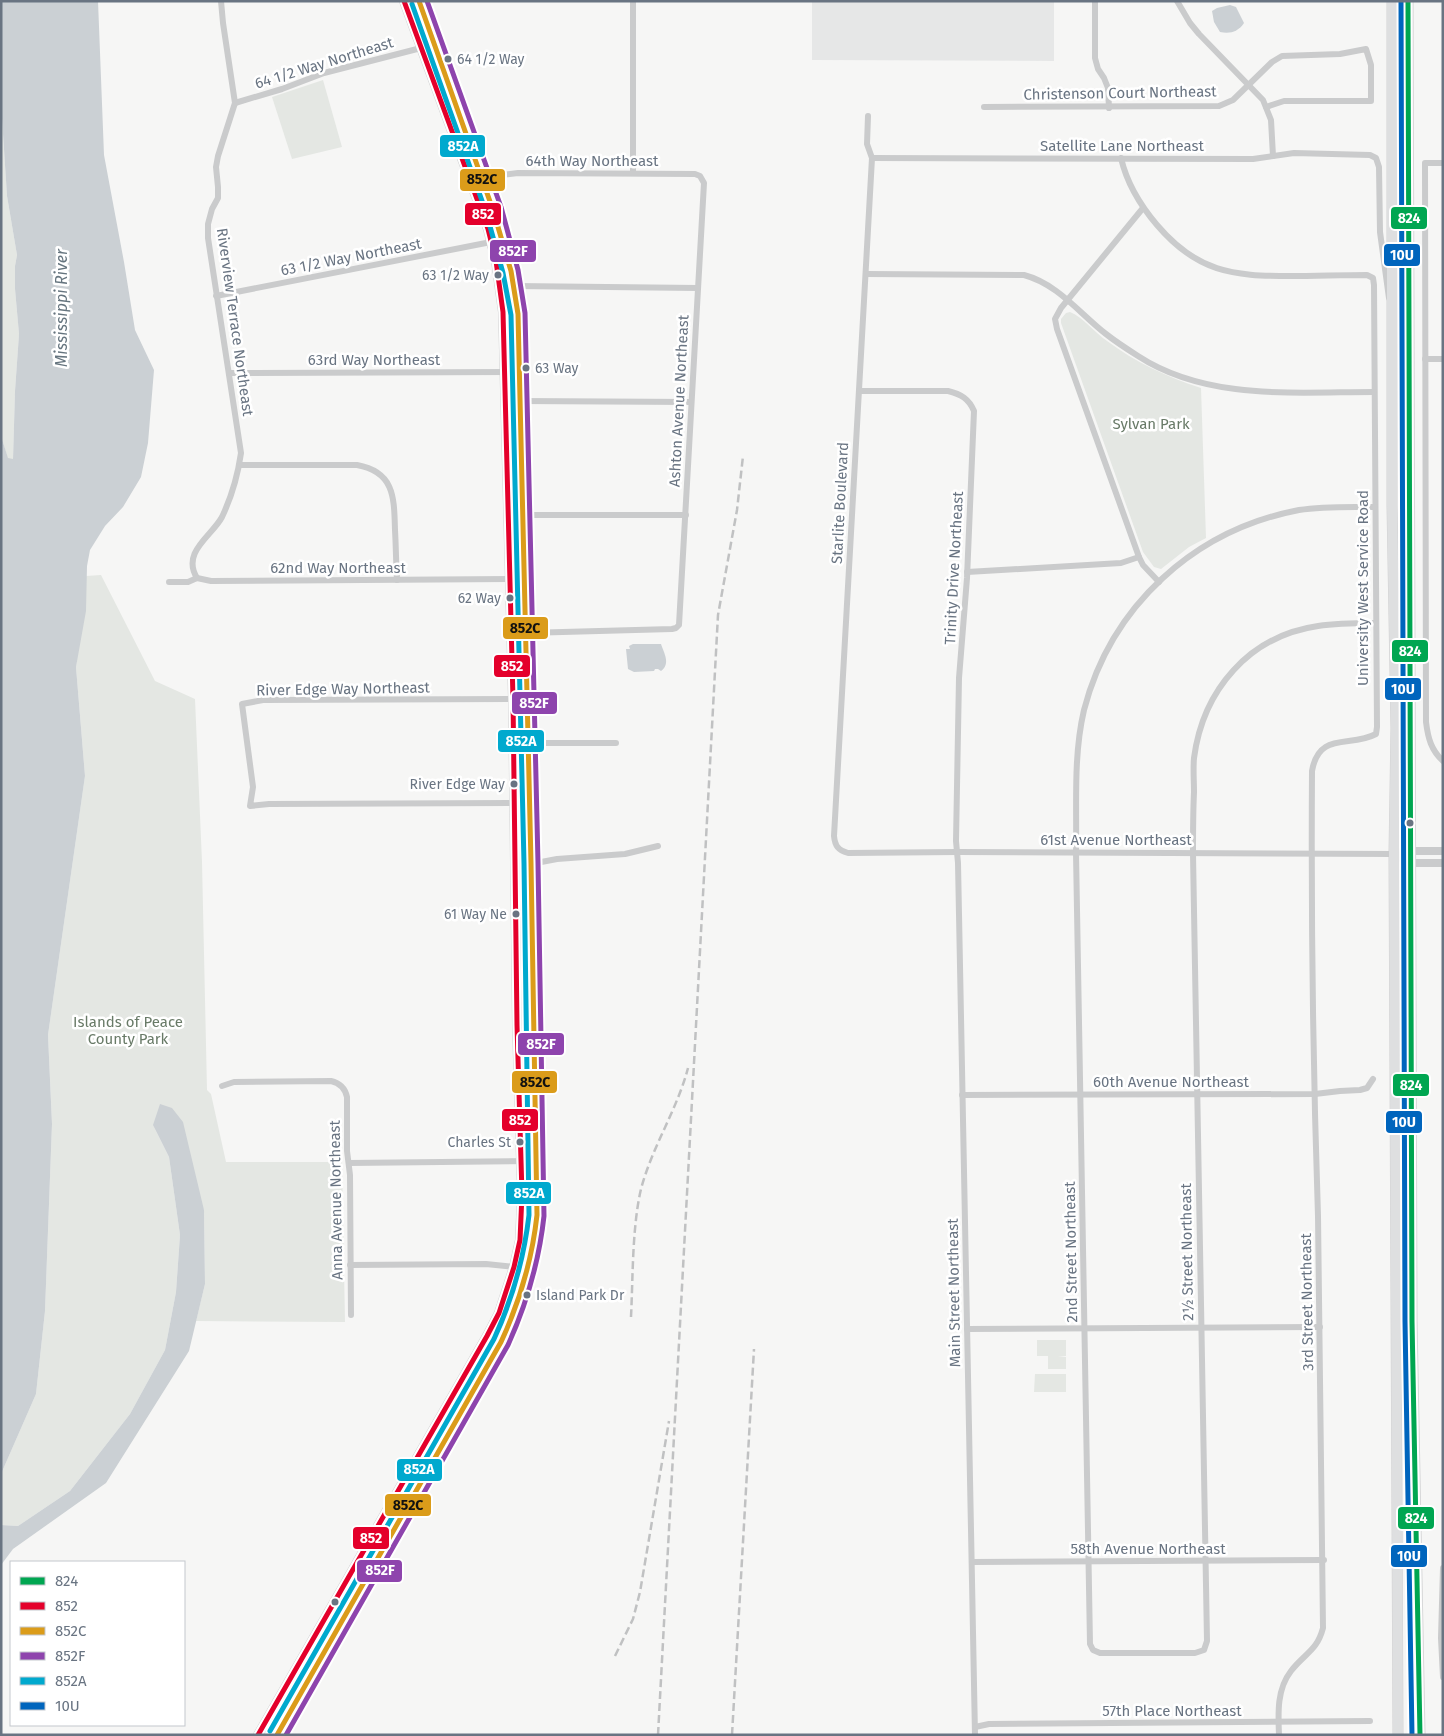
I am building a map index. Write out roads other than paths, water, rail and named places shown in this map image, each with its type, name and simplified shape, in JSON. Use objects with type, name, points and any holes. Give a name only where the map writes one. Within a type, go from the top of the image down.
[{"type":"main road","points":[[258,1735],[488,1336],[499,1313],[514,1267],[520,1240],[521,1162],[513,699],[505,372],[501,296],[491,242],[481,205],[404,1]]},
{"type":"main road","points":[[277,1735],[513,1318],[530,1268],[537,1215],[520,372],[515,286],[492,203],[419,1]]},
{"type":"main road","points":[[1392,1],[1392,505],[1396,728],[1394,854],[1398,1735]]},
{"type":"main road","points":[[1408,1],[1412,1321],[1420,1735]]},
{"type":"street","name":"Riverview Terrace Northeast","points":[[197,578],[193,567],[195,554],[201,541],[222,516],[240,465],[241,453],[208,238],[208,224],[212,209],[218,198],[216,166],[218,156],[235,103],[221,1]]},
{"type":"street","points":[[633,174],[634,1]]},
{"type":"street","points":[[1095,1],[1095,58],[1108,88],[1109,108]]},
{"type":"street","points":[[1177,1],[1199,34],[1249,84],[1266,107],[1271,120],[1273,156]]},
{"type":"street","name":"64 1/2 Way Northeast","points":[[235,103],[282,89],[324,73],[421,48]]},
{"type":"street","name":"Christenson Court Northeast","points":[[984,107],[1109,108],[1219,106],[1232,100],[1272,62],[1282,56],[1340,54],[1366,49],[1371,65],[1371,101],[1284,101],[1266,107]]},
{"type":"street","name":"Starlite Boulevard","points":[[838,849],[834,836],[872,158],[867,144],[868,116]]},
{"type":"street","name":"Satellite Lane Northeast","points":[[872,158],[1253,159],[1294,152],[1370,155],[1376,158],[1378,162],[1380,232],[1386,287],[1392,316]]},
{"type":"street","points":[[1121,158],[1125,176],[1143,208],[1068,300],[1055,320],[1056,329],[1139,557],[1143,565],[1159,582]]},
{"type":"street","points":[[1443,163],[1426,163],[1425,359],[1426,722],[1427,736],[1431,746],[1435,754],[1443,762]]},
{"type":"street","name":"64th Way Northeast","points":[[484,180],[518,173],[695,174],[700,176]]},
{"type":"street","name":"Ashton Avenue Northeast","points":[[526,633],[676,628],[680,619],[704,183],[700,176]]},
{"type":"street","name":"University West Service Road","points":[[1143,208],[1165,235],[1177,246],[1205,264],[1223,271],[1256,276],[1366,276],[1373,278],[1376,734],[1361,740],[1343,741],[1325,747],[1313,763],[1311,854]]},
{"type":"street","name":"63 1/2 Way Northeast","points":[[216,296],[491,242]]},
{"type":"street","points":[[866,274],[1024,275],[1054,289],[1106,334],[1140,358],[1165,370],[1200,382],[1264,392],[1374,392]]},
{"type":"street","points":[[515,286],[698,288]]},
{"type":"street","points":[[1425,359],[1443,359]]},
{"type":"street","name":"63rd Way Northeast","points":[[229,373],[520,372]]},
{"type":"street","name":"Trinity Drive Northeast","points":[[859,391],[948,391],[965,397],[971,404],[974,412],[960,678],[957,852]]},
{"type":"street","points":[[520,401],[691,402]]},
{"type":"street","points":[[240,465],[357,465],[365,466],[380,475],[386,481],[394,499],[397,580]]},
{"type":"street","name":"2nd Street Northeast","points":[[1093,1650],[1090,1644],[1076,853],[1077,760],[1079,738],[1091,686],[1103,660],[1126,621],[1159,582],[1198,549],[1235,530],[1258,521],[1301,510],[1325,507],[1375,507]]},
{"type":"street","points":[[508,515],[686,516]]},
{"type":"street","points":[[967,572],[1121,564],[1139,557]]},
{"type":"street","name":"62nd Way Northeast","points":[[169,582],[188,582],[197,578],[212,581],[524,579]]},
{"type":"street","name":"2½ Street Northeast","points":[[1093,1650],[1100,1653],[1195,1653],[1204,1650],[1207,1641],[1193,854],[1194,760],[1202,722],[1211,702],[1230,672],[1256,650],[1274,639],[1316,626],[1343,623],[1375,623]]},
{"type":"street","name":"River Edge Way Northeast","points":[[513,699],[263,700],[242,704],[253,787],[250,806],[269,804],[514,803]]},
{"type":"street","points":[[528,743],[616,743]]},
{"type":"street","points":[[515,867],[557,859],[625,854],[658,846]]},
{"type":"street","name":"61st Avenue Northeast","points":[[838,849],[848,853],[1394,854],[1410,851],[1443,851]]},
{"type":"street","name":"Main Street Northeast","points":[[957,852],[975,1735]]},
{"type":"street","name":"3rd Street Northeast","points":[[1279,1735],[1278,1707],[1284,1682],[1300,1660],[1315,1648],[1321,1638],[1323,1628],[1324,1560],[1311,854]]},
{"type":"street","name":"61st Avenue Northeast","points":[[1394,854],[1410,862],[1443,863]]},
{"type":"street","name":"60th Avenue Northeast","points":[[962,1095],[1315,1094],[1360,1090],[1366,1088],[1373,1079]]},
{"type":"street","name":"Anna Avenue Northeast","points":[[222,1086],[234,1082],[331,1081],[342,1086],[347,1097],[351,1315]]},
{"type":"street","points":[[349,1163],[536,1161]]},
{"type":"street","points":[[350,1265],[486,1264],[514,1267]]},
{"type":"street","points":[[967,1329],[1320,1326]]},
{"type":"street","name":"58th Avenue Northeast","points":[[972,1562],[1324,1560]]},
{"type":"street","points":[[1443,1568],[1441,1628],[1443,1677]]},
{"type":"street","name":"57th Place Northeast","points":[[975,1727],[989,1724],[1370,1722]]},
{"type":"water","name":"Mississippi River","points":[[1,1],[98,1],[104,155],[135,330],[154,370],[148,443],[141,477],[123,507],[105,526],[90,550],[87,566],[86,611],[76,667],[85,776],[48,1035],[52,1124],[45,1311],[36,1394],[1,1474],[1,436],[8,458],[13,459],[19,334],[15,289],[17,255],[7,196],[1,103]]},
{"type":"water","points":[[1230,5],[1236,7],[1244,23],[1234,32],[1220,32],[1214,22],[1212,11]]},
{"type":"water","points":[[633,644],[661,644],[666,658],[664,668],[661,671],[655,669],[654,671],[634,672],[628,669],[626,649],[630,649],[629,646]]},
{"type":"water","points":[[160,1104],[172,1108],[183,1122],[204,1210],[205,1284],[189,1351],[106,1483],[13,1549],[1,1565],[1,1525],[18,1526],[70,1491],[130,1414],[165,1350],[176,1292],[180,1235],[169,1157],[153,1125]]},
{"type":"railway","points":[[658,1735],[718,615],[737,510],[743,456]]},
{"type":"railway","points":[[631,1317],[634,1236],[641,1189],[651,1158],[678,1099],[688,1068]]},
{"type":"railway","points":[[732,1735],[754,1349]]},
{"type":"railway","points":[[615,1656],[633,1619],[640,1592],[669,1421]]},
{"type":"place","name":"64 1/2 Way","points":[[448,59]]},
{"type":"place","name":"63 1/2 Way","points":[[498,275]]},
{"type":"place","name":"63 Way","points":[[526,368]]},
{"type":"place","name":"62 Way","points":[[510,598]]},
{"type":"place","name":"River Edge Way","points":[[514,784]]},
{"type":"place","name":"61 Way Ne","points":[[516,914]]},
{"type":"place","name":"Charles St","points":[[520,1142]]},
{"type":"place","name":"Island Park Dr","points":[[527,1295]]},
{"type":"park label","name":"Sylvan Park","points":[[1151,424]]},
{"type":"park label","name":"Islands of Peace County Park","points":[[128,1030]]}]
